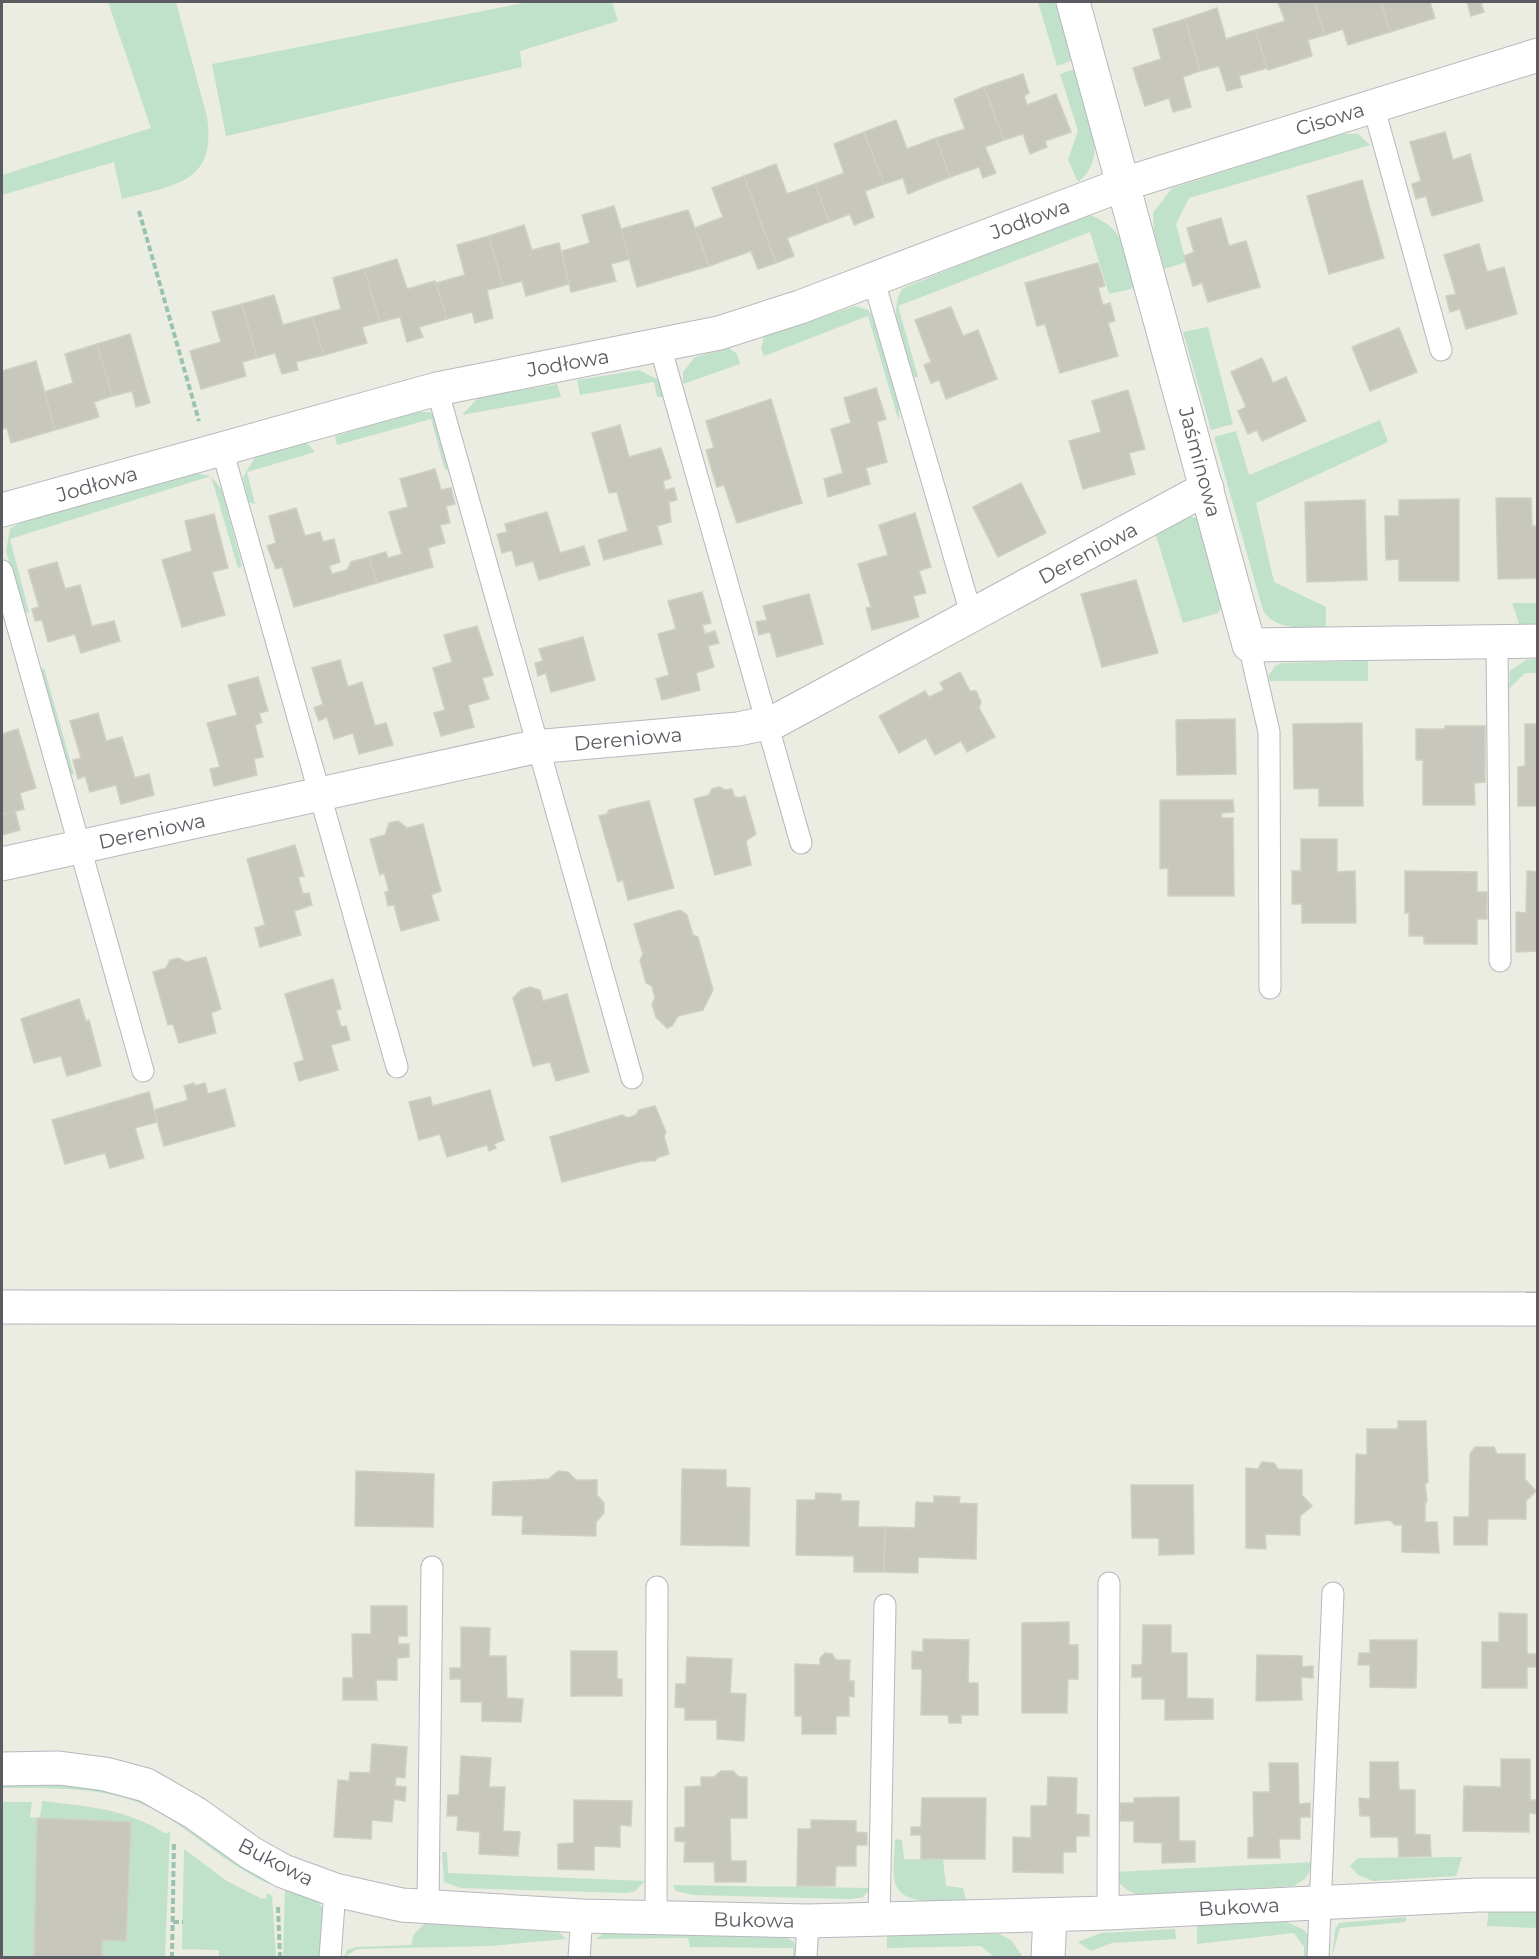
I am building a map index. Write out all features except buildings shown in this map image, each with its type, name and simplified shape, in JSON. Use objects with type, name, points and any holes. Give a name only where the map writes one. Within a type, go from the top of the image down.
[{"type":"street","name":"Jaśminowa","points":[[1073,2],[1208,488],[1249,645]]},
{"type":"street","name":"Cisowa","points":[[1124,184],[1538,55]]},
{"type":"street","name":"Jodłowa","points":[[2,510],[437,389],[660,346],[762,320],[1124,184]]},
{"type":"street","name":"Dereniowa","points":[[2,864],[538,747],[767,724],[798,711],[1208,488]]},
{"type":"street","points":[[1249,645],[1538,641]]},
{"type":"street","points":[[2,1307],[1538,1309]]},
{"type":"street","name":"Bukowa","points":[[2,1769],[59,1768],[105,1774],[146,1785],[195,1813],[251,1853],[283,1871],[335,1890],[381,1901],[428,1906],[656,1919],[808,1921],[1108,1913],[1478,1895],[1538,1895]]},
{"type":"street","points":[[1048,1958],[1050,1915]]},
{"type":"lane","points":[[1373,105],[1441,350]]},
{"type":"lane","points":[[873,278],[972,617]]},
{"type":"lane","points":[[660,346],[801,843]]},
{"type":"lane","points":[[437,389],[632,1078]]},
{"type":"lane","points":[[215,451],[320,794],[397,1067]]},
{"type":"lane","points":[[2,571],[143,1071]]},
{"type":"lane","points":[[1497,642],[1500,961]]},
{"type":"lane","points":[[1249,645],[1269,732],[1270,988]]},
{"type":"lane","points":[[428,1906],[432,1567]]},
{"type":"lane","points":[[1108,1913],[1109,1583]]},
{"type":"lane","points":[[656,1919],[657,1587]]},
{"type":"lane","points":[[1318,1958],[1333,1593]]},
{"type":"lane","points":[[879,1920],[885,1605]]},
{"type":"lane","points":[[330,1958],[335,1890]]},
{"type":"lane","points":[[579,1958],[582,1916]]},
{"type":"lane","points":[[806,1958],[808,1921]]},
{"type":"path","points":[[139,211],[215,451]]},
{"type":"path","points":[[172,1958],[174,1839]]},
{"type":"path","points":[[280,1958],[278,1893],[283,1871]]},
{"type":"path","points":[[172,1922],[183,1922]]},
{"type":"green space","points":[[108,2],[176,2],[207,117],[208,139],[205,156],[198,169],[188,178],[174,185],[122,199],[114,162],[2,195],[2,175],[151,128]]},
{"type":"green space","points":[[529,2],[612,2],[618,21],[520,51],[522,67],[226,136],[212,64]]},
{"type":"green space","points":[[1038,2],[1057,2],[1073,60],[1057,66]]},
{"type":"green space","points":[[1075,69],[1090,113],[1095,144],[1094,158],[1088,171],[1078,182],[1068,160],[1078,131],[1060,74]]},
{"type":"green space","points":[[1342,134],[1358,134],[1370,145],[1189,198],[1176,224],[1186,262],[1164,269],[1154,231],[1153,213],[1172,188]]},
{"type":"green space","points":[[1090,215],[1102,221],[1118,235],[1127,254],[1135,288],[1109,294],[1090,232],[898,306],[918,377],[914,377],[897,320],[898,298],[903,288],[1077,218]]},
{"type":"green space","points":[[855,306],[868,310],[872,315],[899,404],[899,422],[868,316],[764,356],[761,349],[764,336]]},
{"type":"green space","points":[[1208,327],[1233,424],[1211,430],[1183,332]]},
{"type":"green space","points":[[729,348],[737,354],[740,364],[683,384],[683,372],[695,357]]},
{"type":"green space","points":[[639,370],[659,380],[663,397],[657,397],[654,382],[580,395],[577,380]]},
{"type":"green space","points":[[557,384],[561,397],[462,415],[479,397]]},
{"type":"green space","points":[[414,412],[430,412],[434,415],[449,469],[445,470],[431,419],[337,445],[335,436]]},
{"type":"green space","points":[[1380,420],[1388,442],[1256,503],[1274,582],[1326,607],[1326,627],[1291,627],[1275,622],[1263,610],[1214,437],[1236,431],[1249,475]]},
{"type":"green space","points":[[305,441],[315,452],[247,472],[255,504],[248,502],[243,477],[256,456]]},
{"type":"green space","points":[[195,473],[211,476],[10,539],[29,612],[24,613],[6,551],[10,529],[19,523]]},
{"type":"green space","points":[[211,476],[222,490],[242,566],[238,568]]},
{"type":"green space","points":[[1186,516],[1196,518],[1204,525],[1222,607],[1218,613],[1183,623],[1153,526]]},
{"type":"green space","points":[[1512,603],[1537,603],[1537,625],[1520,626]]},
{"type":"green space","points":[[1537,659],[1537,673],[1525,673],[1509,689],[1510,671],[1526,660]]},
{"type":"green space","points":[[1368,661],[1368,681],[1270,681],[1268,676],[1275,666],[1282,663]]},
{"type":"green space","points":[[44,668],[74,774],[70,775],[41,669]]},
{"type":"green space","points":[[2,1782],[91,1786],[150,1802],[274,1882],[269,1884],[255,1877],[170,1819],[131,1800],[89,1791],[2,1788]]},
{"type":"green space","points":[[42,1801],[106,1810],[151,1825],[166,1834],[170,1831],[165,1957],[102,1957],[102,1940],[126,1940],[131,1822],[40,1818]]},
{"type":"green space","points":[[2,1802],[32,1802],[30,1817],[37,1818],[34,1957],[2,1958]]},
{"type":"green space","points":[[895,1839],[902,1840],[904,1859],[943,1860],[946,1886],[963,1888],[966,1900],[926,1901],[907,1896],[900,1891],[894,1878]]},
{"type":"green space","points":[[184,1849],[227,1881],[262,1899],[266,1898],[267,1893],[272,1896],[276,1957],[213,1957],[219,1956],[219,1950],[182,1949]]},
{"type":"green space","points":[[442,1852],[447,1852],[448,1873],[645,1881],[635,1891],[627,1893],[461,1888],[444,1882]]},
{"type":"green space","points":[[1462,1857],[1456,1876],[1373,1881],[1358,1875],[1350,1866],[1358,1858]]},
{"type":"green space","points":[[1314,1862],[1306,1878],[1294,1886],[1140,1895],[1124,1887],[1118,1881],[1115,1872]]},
{"type":"green space","points":[[673,1885],[871,1888],[863,1897],[852,1899],[693,1895],[676,1891]]},
{"type":"green space","points":[[285,1887],[316,1900],[322,1907],[322,1957],[283,1958]]},
{"type":"green space","points":[[1524,1907],[1537,1912],[1537,1928],[1487,1926],[1489,1908]]},
{"type":"green space","points":[[1406,1917],[1406,1922],[1340,1928],[1332,1957],[1335,1930],[1339,1923]]},
{"type":"green space","points":[[1283,1920],[1304,1930],[1308,1935],[1309,1957],[1304,1957],[1304,1947],[1294,1933],[1197,1944],[1197,1926]]},
{"type":"green space","points":[[425,1923],[554,1927],[566,1939],[490,1946],[357,1949],[343,1958],[347,1950],[357,1947],[411,1945],[414,1934]]},
{"type":"green space","points":[[1175,1929],[1176,1939],[1112,1943],[1091,1951],[1078,1942],[1101,1933]]},
{"type":"green space","points":[[606,1931],[778,1933],[794,1942],[797,1957],[793,1957],[793,1948],[690,1947],[688,1938],[596,1939]]},
{"type":"green space","points":[[999,1934],[1011,1940],[1023,1957],[994,1957],[981,1946],[887,1948],[887,1935]]}]
